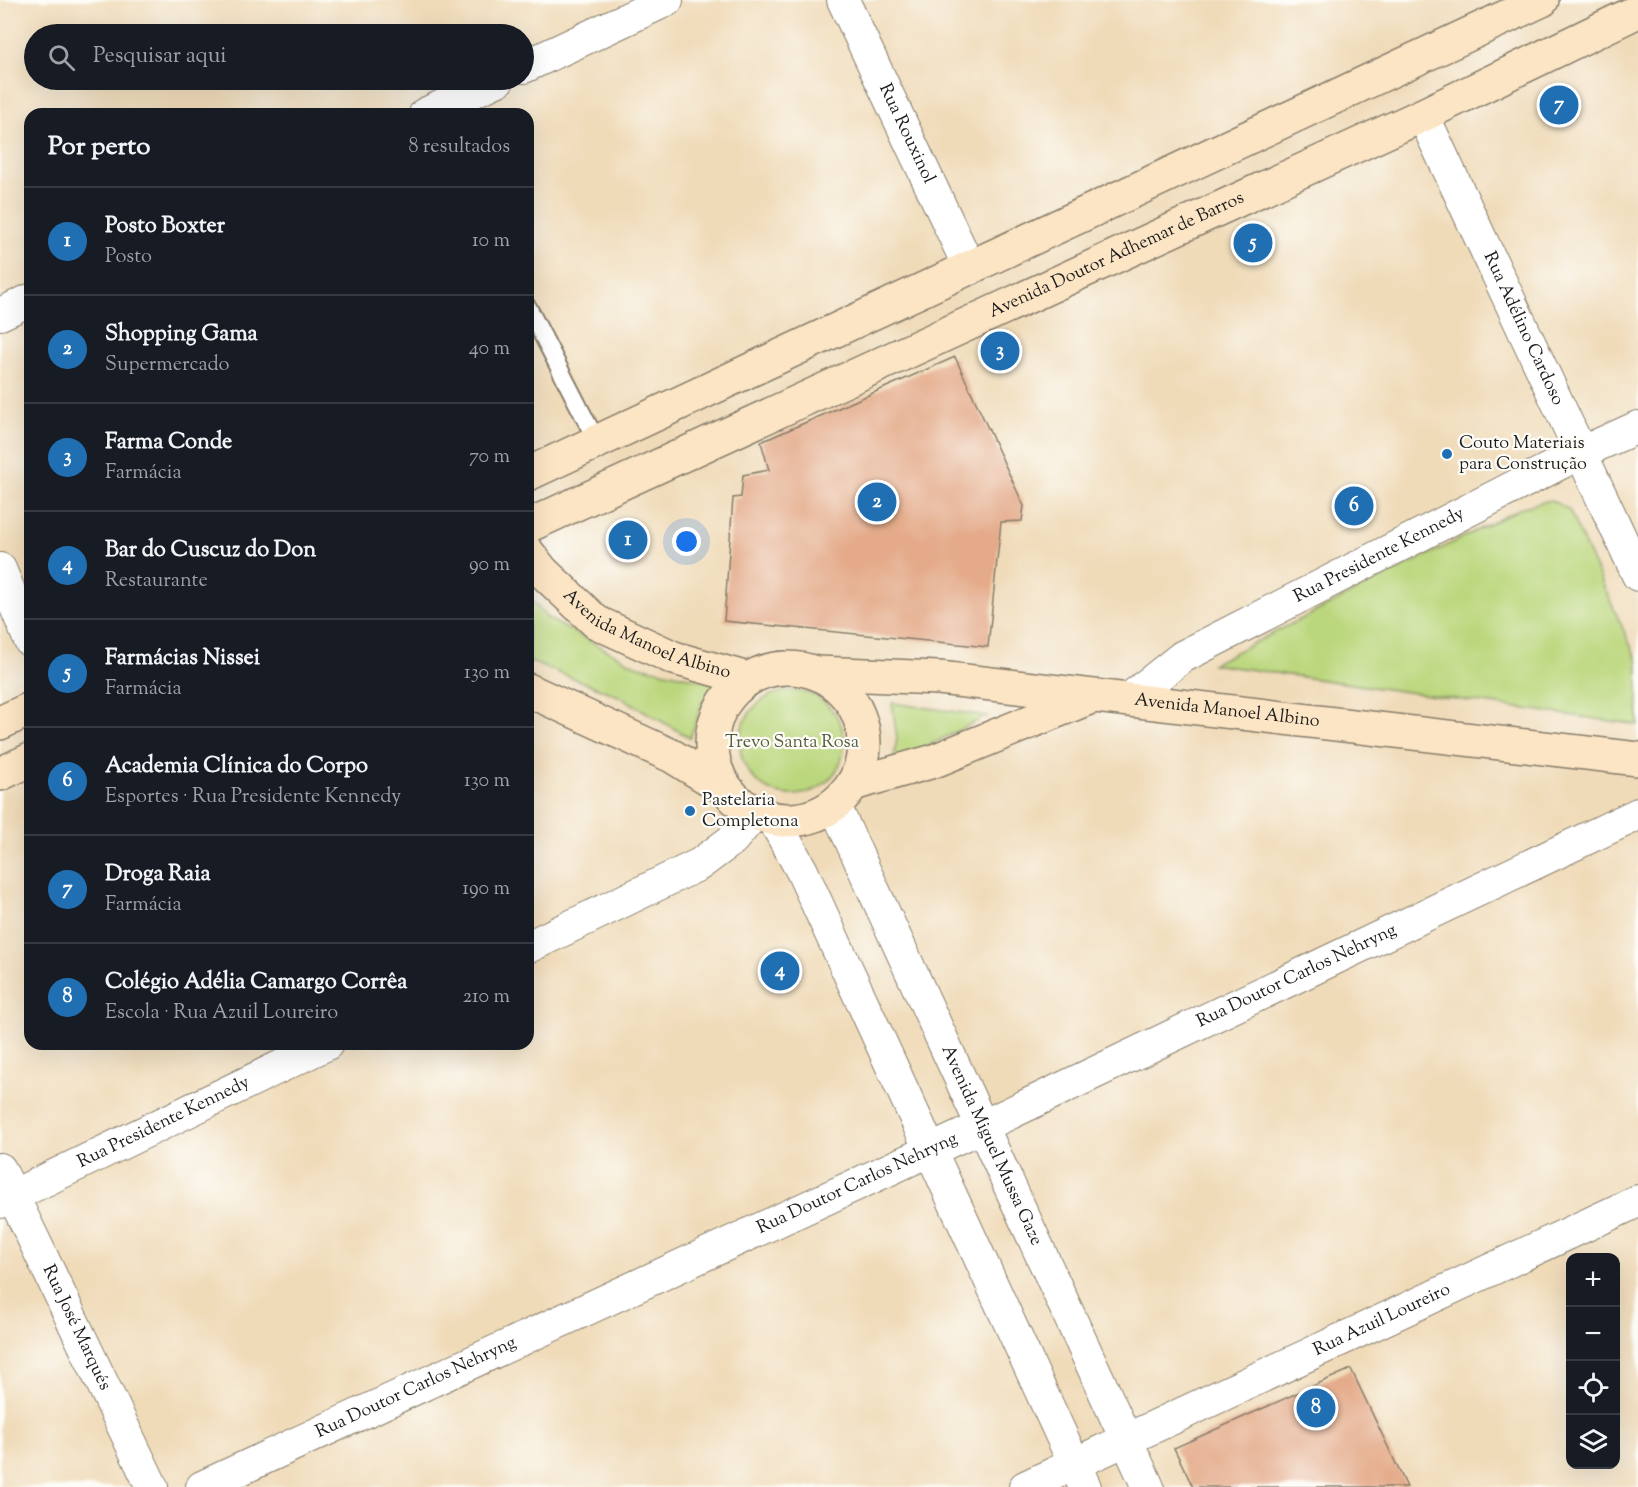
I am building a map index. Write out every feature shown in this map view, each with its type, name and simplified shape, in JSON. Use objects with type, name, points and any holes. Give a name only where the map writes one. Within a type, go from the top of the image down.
[{"type":"main road","points":[[534,471],[1542,0]]},
{"type":"main road","name":"Avenida Doutor Adhemar de Barros","points":[[534,523],[1423,115],[1638,11]]},
{"type":"main road","name":"Avenida Manoel Albino","points":[[534,561],[597,622],[674,658],[748,679]]},
{"type":"main road","points":[[724,788],[714,765],[711,741],[716,716],[729,695],[748,679],[771,669],[796,668],[817,673],[836,684],[851,700],[860,720],[864,742],[863,753],[844,794]]},
{"type":"main road","name":"Avenida Manoel Albino","points":[[817,673],[939,678],[1091,697],[1130,698],[1638,759]]},
{"type":"main road","points":[[534,693],[672,756],[724,788],[738,802],[764,817],[806,818],[844,794],[934,761],[1091,697]]},
{"type":"main road","points":[[0,723],[24,712]]},
{"type":"main road","points":[[0,774],[24,763]]},
{"type":"street","points":[[534,62],[667,0]]},
{"type":"street","name":"Rua Rouxinol","points":[[843,0],[970,268]]},
{"type":"street","points":[[437,108],[476,90]]},
{"type":"street","name":"Rua Adélino Cardoso","points":[[1423,115],[1638,575]]},
{"type":"street","points":[[0,314],[24,303]]},
{"type":"street","name":"Rua Presidente Kennedy","points":[[1130,698],[1182,657],[1580,453],[1638,427]]},
{"type":"street","points":[[0,569],[24,627]]},
{"type":"street","name":"Avenida Miguel Mussa Gaze","points":[[844,794],[982,1126],[1148,1487]]},
{"type":"street","name":"Rua Doutor Carlos Nehryng","points":[[202,1487],[982,1126],[1638,814]]},
{"type":"street","points":[[534,944],[700,864],[764,817],[802,871],[1080,1475],[1025,1487]]},
{"type":"street","name":"Rua Presidente Kennedy","points":[[4,1189],[314,1050]]},
{"type":"street","name":"Rua José Marqués","points":[[4,1189],[152,1487]]},
{"type":"street","name":"Rua Azuil Loureiro","points":[[1080,1475],[1126,1438],[1638,1201]]},
{"type":"lane","points":[[534,319],[597,442]]},
{"type":"green space","points":[[1551,500],[1569,510],[1638,662],[1638,725],[1212,664],[1523,507]]},
{"type":"green space","points":[[534,603],[547,618],[635,665],[715,683],[703,702],[690,738],[619,696],[534,663]]},
{"type":"green space","name":"Trevo Santa Rosa","points":[[792,691],[812,695],[829,706],[840,723],[844,743],[840,763],[829,780],[812,791],[792,795],[772,791],[755,780],[744,763],[740,743],[744,723],[755,706],[772,695]]},
{"type":"green space","points":[[892,703],[987,716],[893,764],[897,738]]},
{"type":"building","points":[[955,357],[1024,506],[1022,521],[1001,522],[988,647],[724,621],[733,498],[741,497],[743,475],[769,470],[761,442]]},
{"type":"building","points":[[1351,1369],[1407,1487],[1193,1487],[1174,1448]]},
{"type":"place","name":"Droga Raia","points":[[1559,105]]},
{"type":"place","name":"Farmácias Nissei","points":[[1253,243]]},
{"type":"place","name":"Farma Conde","points":[[1000,351]]},
{"type":"place","name":"Couto Materiais para Construção","points":[[1447,454]]},
{"type":"place","name":"Shopping Gama","points":[[877,502]]},
{"type":"place","name":"Academia Clínica do Corpo","points":[[1354,506]]},
{"type":"place","name":"Posto Boxter","points":[[628,540]]},
{"type":"place","name":"Pastelaria Completona","points":[[690,811]]},
{"type":"place","name":"Bar do Cuscuz do Don","points":[[780,971]]},
{"type":"place","name":"Colégio Adélia Camargo Corrêa","points":[[1316,1408]]}]
